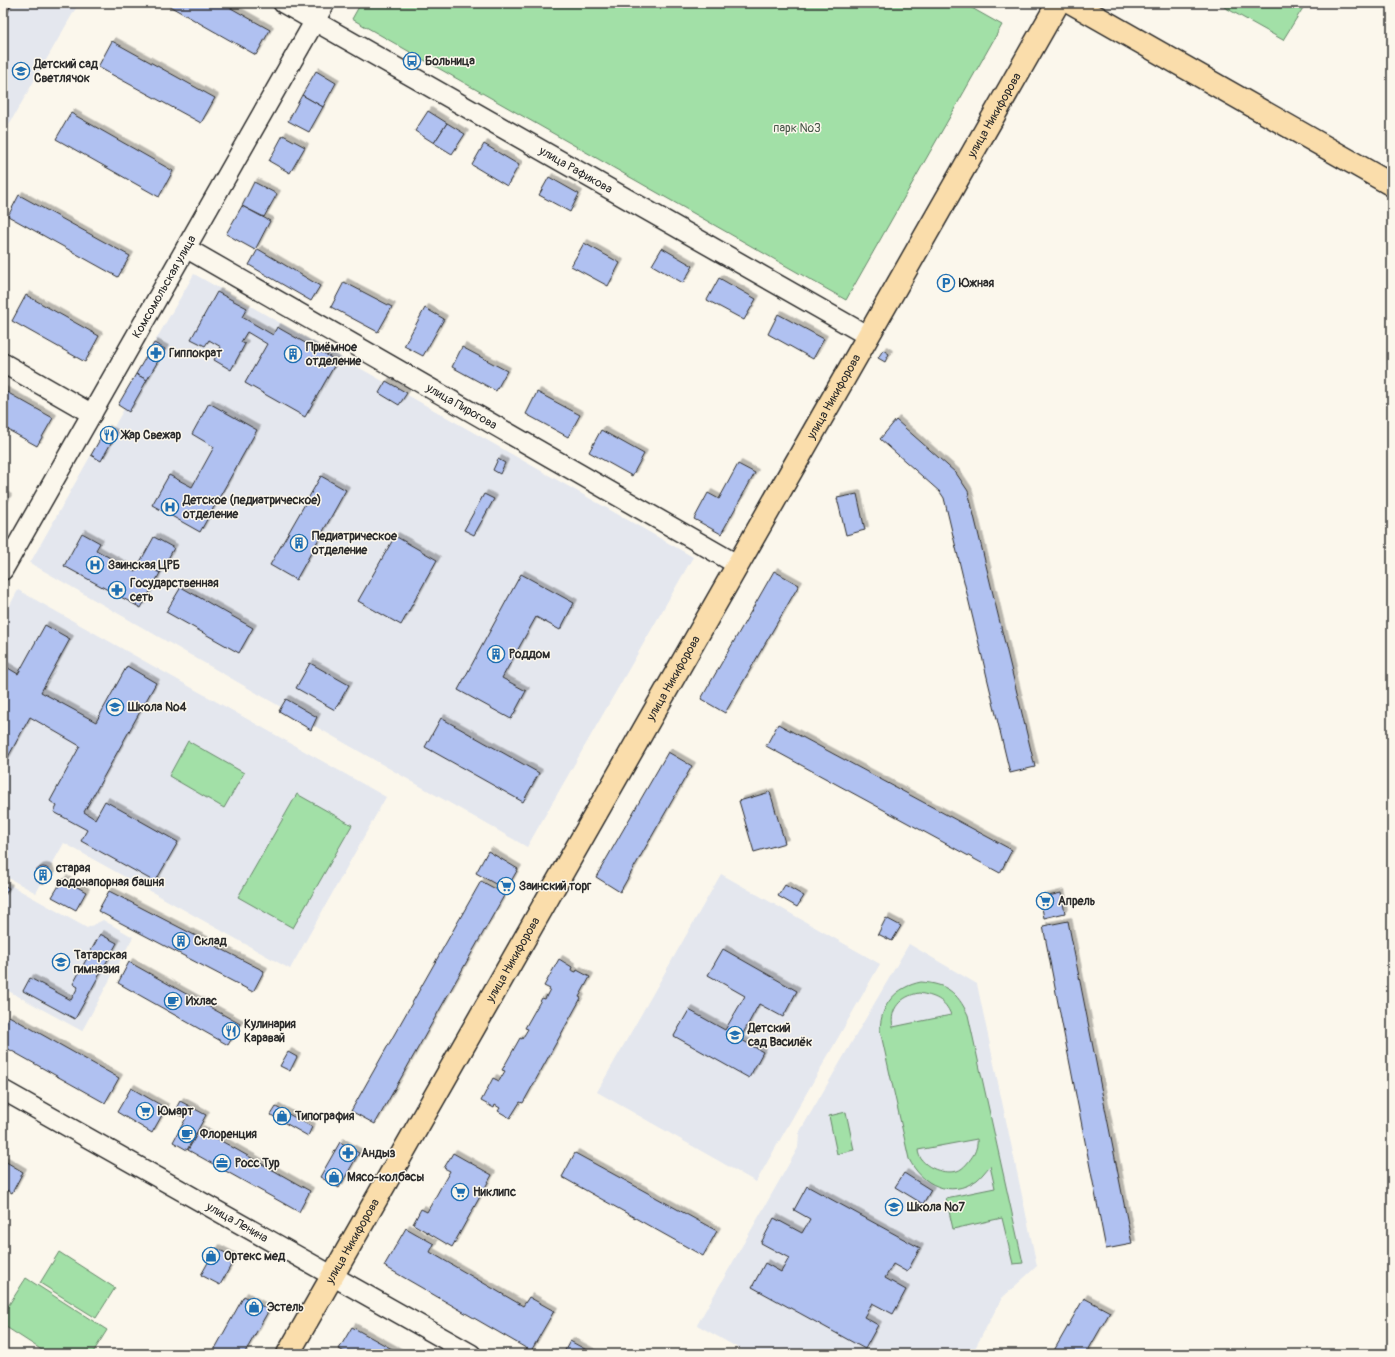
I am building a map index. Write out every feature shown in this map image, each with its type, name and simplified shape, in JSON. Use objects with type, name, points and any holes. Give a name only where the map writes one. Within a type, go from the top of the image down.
[{"type":"main road","name":"улица Никифорова","points":[[288,1354],[1058,3]]},
{"type":"main road","points":[[1072,3],[1392,185]]},
{"type":"street","name":"улица Рафикова","points":[[283,3],[868,336]]},
{"type":"street","name":"Комсомольская улица","points":[[3,570],[325,3]]},
{"type":"street","name":"улица Пирогова","points":[[186,248],[738,566]]},
{"type":"street","points":[[3,363],[92,414]]},
{"type":"street","name":"улица Ленина","points":[[3,1090],[471,1354]]},
{"type":"shaded area","name":"Детский сад Светлячок","points":[[3,3],[68,3],[76,8],[3,135]]},
{"type":"shaded area","points":[[194,274],[693,557],[527,847],[313,725],[311,730],[279,711],[281,707],[30,563],[91,455],[101,461],[111,432],[124,409],[129,411],[165,350],[154,343]]},
{"type":"shaded area","name":"Школа №4","points":[[18,590],[386,797],[290,969],[64,843],[36,893],[3,875],[3,618]]},
{"type":"shaded area","name":"Детский сад Василёк","points":[[721,874],[880,964],[756,1182],[597,1092]]},
{"type":"shaded area","name":"Татарская гимназия","points":[[3,881],[87,928],[103,920],[133,937],[82,1031],[3,988]]},
{"type":"shaded area","name":"Школа №7","points":[[909,944],[977,984],[1037,1266],[1002,1298],[972,1354],[749,1354],[697,1325],[798,1148],[799,1133]]},
{"type":"green space","name":"парк №3","points":[[361,3],[963,3],[1002,25],[846,300],[352,19]]},
{"type":"green space","points":[[1217,3],[1306,3],[1283,40]]},
{"type":"green space","points":[[188,741],[244,773],[224,808],[169,776]]},
{"type":"green space","points":[[297,794],[352,825],[293,928],[238,897]]},
{"type":"green space","points":[[921,982],[944,987],[960,1000],[968,1015],[1023,1263],[1013,1264],[1002,1218],[953,1229],[946,1198],[995,1188],[990,1166],[981,1177],[967,1186],[947,1189],[929,1182],[921,1176],[909,1159],[880,1030],[883,1012],[887,1005],[897,993],[912,984]],"holes":[[[919,993],[938,999],[946,1005],[951,1015],[893,1027],[893,1015],[898,1004],[907,997]],[[977,1139],[977,1147],[974,1154],[969,1161],[957,1171],[945,1172],[932,1168],[922,1161],[919,1156],[918,1150]]]},
{"type":"green space","points":[[846,1112],[854,1150],[837,1154],[829,1116]]},
{"type":"green space","points":[[59,1252],[115,1288],[96,1318],[40,1283]]},
{"type":"green space","points":[[26,1278],[107,1330],[92,1354],[48,1354],[3,1325],[3,1314]]},
{"type":"building","points":[[3,3],[12,3],[3,19]]},
{"type":"building","points":[[164,3],[222,3],[270,30],[256,55]]},
{"type":"building","points":[[112,41],[215,98],[201,123],[98,67]]},
{"type":"building","points":[[316,71],[336,83],[323,107],[302,95]]},
{"type":"building","points":[[302,95],[323,107],[309,132],[288,121]]},
{"type":"building","points":[[428,111],[447,123],[434,143],[415,131]]},
{"type":"building","points":[[71,113],[173,171],[159,197],[56,139]]},
{"type":"building","points":[[447,123],[465,134],[452,154],[434,143]]},
{"type":"building","points":[[283,135],[305,147],[290,173],[269,161]]},
{"type":"building","points":[[484,144],[519,165],[507,186],[472,165]]},
{"type":"building","points":[[549,177],[579,194],[570,212],[539,195]]},
{"type":"building","points":[[254,182],[277,194],[264,217],[242,206]]},
{"type":"building","points":[[19,195],[130,256],[118,277],[8,216]]},
{"type":"building","points":[[242,206],[270,221],[255,250],[226,234]]},
{"type":"building","points":[[584,243],[620,263],[608,286],[571,266]]},
{"type":"building","points":[[662,248],[693,266],[683,283],[652,265]]},
{"type":"building","points":[[258,249],[320,286],[311,301],[249,265]]},
{"type":"building","points":[[719,278],[756,299],[744,320],[707,300]]},
{"type":"building","points":[[344,282],[392,307],[378,332],[331,307]]},
{"type":"building","name":"Приёмное отделение","points":[[217,292],[247,308],[242,317],[273,335],[277,327],[337,361],[305,417],[245,383],[267,344],[247,332],[241,342],[245,344],[231,370],[214,360],[221,347],[209,340],[205,346],[191,339]]},
{"type":"building","points":[[26,295],[99,336],[85,362],[12,321]]},
{"type":"building","points":[[425,308],[444,319],[423,356],[404,346]]},
{"type":"building","points":[[778,314],[824,339],[813,359],[768,334]]},
{"type":"building","points":[[154,343],[165,349],[147,380],[136,374]]},
{"type":"building","points":[[462,347],[507,371],[496,391],[452,367]]},
{"type":"building","points":[[883,350],[889,354],[885,362],[878,358]]},
{"type":"building","points":[[136,374],[147,380],[129,412],[118,405]]},
{"type":"building","points":[[386,381],[407,393],[399,405],[379,393]]},
{"type":"building","points":[[3,390],[53,418],[37,446],[3,427]]},
{"type":"building","points":[[537,392],[580,415],[568,437],[526,414]]},
{"type":"building","points":[[209,403],[257,430],[200,532],[152,505],[169,475],[192,487],[214,447],[192,434]]},
{"type":"building","points":[[896,420],[956,473],[968,491],[1035,767],[1010,773],[944,498],[940,492],[880,439]]},
{"type":"building","points":[[106,429],[116,434],[101,461],[91,455]]},
{"type":"building","points":[[601,430],[644,454],[632,476],[589,452]]},
{"type":"building","points":[[498,459],[505,463],[500,474],[493,470]]},
{"type":"building","points":[[738,464],[755,473],[721,534],[694,519],[708,493],[719,499]]},
{"type":"building","name":"Педиатрическое отделение","points":[[321,476],[346,490],[296,580],[270,565]]},
{"type":"building","points":[[484,494],[494,499],[474,535],[464,530]]},
{"type":"building","points":[[857,494],[865,530],[846,535],[837,498]]},
{"type":"building","points":[[3,495],[8,498],[3,508]]},
{"type":"building","points":[[82,533],[100,543],[96,550],[135,572],[140,562],[160,573],[141,608],[64,566]]},
{"type":"building","points":[[395,536],[437,560],[401,625],[358,601]]},
{"type":"building","points":[[154,537],[174,548],[160,573],[140,562]]},
{"type":"building","points":[[774,571],[799,585],[725,713],[701,699]]},
{"type":"building","name":"Роддом","points":[[521,574],[574,603],[560,630],[536,617],[502,678],[526,691],[511,719],[458,690]]},
{"type":"building","points":[[181,587],[253,628],[239,653],[166,612]]},
{"type":"building","points":[[45,625],[70,639],[41,692],[96,722],[127,666],[156,683],[84,812],[95,819],[105,801],[178,842],[155,882],[81,841],[87,830],[54,812],[57,806],[50,801],[80,746],[30,717],[3,766],[3,698],[6,692],[3,690],[3,665],[18,674]]},
{"type":"building","points":[[310,663],[349,685],[335,710],[296,688]]},
{"type":"building","points":[[286,699],[317,717],[311,730],[279,711]]},
{"type":"building","points":[[441,718],[539,773],[523,802],[425,747]]},
{"type":"building","points":[[778,724],[1012,850],[1000,873],[766,746]]},
{"type":"building","points":[[668,752],[692,766],[620,892],[596,877]]},
{"type":"building","points":[[770,792],[785,843],[754,852],[739,801]]},
{"type":"building","points":[[488,851],[518,869],[506,890],[476,873]]},
{"type":"building","name":"старая водонапорная башня","points":[[40,867],[46,867],[51,872],[49,881],[46,883],[40,883],[35,878],[35,872]]},
{"type":"building","points":[[63,879],[86,892],[76,910],[52,897]]},
{"type":"building","points":[[481,881],[505,894],[375,1124],[351,1111]]},
{"type":"building","points":[[3,885],[9,888],[3,898]]},
{"type":"building","points":[[785,885],[804,896],[797,907],[778,896]]},
{"type":"building","name":"Склад","points":[[109,891],[264,971],[253,992],[98,911]]},
{"type":"building","points":[[1061,893],[1065,913],[1044,918],[1040,898]]},
{"type":"building","points":[[886,918],[901,926],[892,941],[878,934]]},
{"type":"building","points":[[1068,921],[1132,1244],[1106,1249],[1043,926]]},
{"type":"building","points":[[100,934],[117,943],[75,1019],[23,991],[30,978],[71,1000],[78,987],[73,984]]},
{"type":"building","points":[[723,949],[797,991],[783,1017],[759,1004],[740,1039],[763,1052],[749,1078],[674,1036],[689,1010],[725,1030],[745,996],[708,975]]},
{"type":"building","points":[[559,959],[572,967],[571,970],[576,972],[577,970],[590,977],[579,997],[581,998],[523,1103],[520,1102],[510,1118],[498,1111],[500,1108],[495,1105],[494,1108],[481,1101],[493,1078],[499,1081],[505,1071],[502,1070],[520,1038],[522,1039],[528,1029],[525,1028],[542,998],[545,999],[550,989],[544,986]]},
{"type":"building","points":[[129,962],[240,1024],[228,1045],[118,983]]},
{"type":"building","points":[[9,1016],[119,1078],[105,1103],[3,1046],[3,1027]]},
{"type":"building","points":[[288,1052],[297,1057],[290,1071],[280,1066]]},
{"type":"building","points":[[131,1088],[166,1108],[152,1133],[117,1112]]},
{"type":"building","points":[[180,1101],[206,1115],[187,1150],[173,1142],[186,1118],[174,1112]]},
{"type":"building","points":[[276,1107],[312,1127],[308,1136],[271,1115]]},
{"type":"building","points":[[200,1129],[310,1191],[299,1212],[188,1150]]},
{"type":"building","points":[[340,1142],[359,1153],[339,1188],[320,1177]]},
{"type":"building","name":"Никлипс","points":[[453,1153],[492,1175],[452,1247],[413,1224],[421,1209],[427,1212],[450,1171],[444,1168]]},
{"type":"building","points":[[575,1153],[717,1231],[703,1256],[562,1177]]},
{"type":"building","points":[[3,1160],[23,1172],[12,1193],[3,1188]]},
{"type":"building","points":[[904,1173],[931,1190],[923,1204],[895,1187]]},
{"type":"building","points":[[807,1186],[920,1248],[907,1272],[893,1264],[885,1278],[906,1290],[893,1314],[872,1303],[864,1317],[878,1325],[865,1349],[752,1287],[765,1263],[781,1272],[789,1258],[761,1243],[774,1218],[802,1233],[810,1219],[794,1210]]},
{"type":"building","points":[[406,1228],[434,1244],[430,1252],[523,1306],[529,1297],[554,1311],[531,1351],[384,1266]]},
{"type":"building","points":[[216,1248],[235,1258],[220,1285],[201,1275]]},
{"type":"building","points":[[244,1296],[269,1310],[244,1354],[212,1354]]},
{"type":"building","points":[[1084,1298],[1110,1312],[1086,1354],[1052,1354]]},
{"type":"building","points":[[352,1327],[401,1354],[348,1354],[339,1349]]},
{"type":"building","points":[[570,1341],[594,1354],[563,1354]]},
{"type":"place","name":"Больница","points":[[412,61]]},
{"type":"place","name":"Детский сад Светлячок","points":[[21,71]]},
{"type":"place","name":"Южная","points":[[946,283]]},
{"type":"place","name":"Гиппократ","points":[[156,353]]},
{"type":"place","name":"Приёмное отделение","points":[[293,354]]},
{"type":"place","name":"Жар Свежар","points":[[109,435]]},
{"type":"place","name":"Детское (педиатрическое) отделение","points":[[170,507]]},
{"type":"place","name":"Педиатрическое отделение","points":[[299,543]]},
{"type":"place","name":"Заинская ЦРБ","points":[[95,565]]},
{"type":"place","name":"Государственная сеть","points":[[117,590]]},
{"type":"place","name":"Роддом","points":[[496,654]]},
{"type":"place","name":"Школа №4","points":[[115,707]]},
{"type":"place","name":"старая водонапорная башня","points":[[43,875]]},
{"type":"place","name":"Заинский торг","points":[[506,886]]},
{"type":"place","name":"Апрель","points":[[1045,901]]},
{"type":"place","name":"Склад","points":[[181,941]]},
{"type":"place","name":"Татарская гимназия","points":[[61,962]]},
{"type":"place","name":"Ихлас","points":[[173,1001]]},
{"type":"place","name":"Кулинария Каравай","points":[[231,1031]]},
{"type":"place","name":"Детский сад Василёк","points":[[735,1035]]},
{"type":"place","name":"Юмарт","points":[[145,1111]]},
{"type":"place","name":"Типография","points":[[282,1116]]},
{"type":"place","name":"Флоренция","points":[[187,1134]]},
{"type":"place","name":"Андыз","points":[[348,1153]]},
{"type":"place","name":"Росс Тур","points":[[222,1163]]},
{"type":"place","name":"Мясо-колбасы","points":[[334,1177]]},
{"type":"place","name":"Никлипс","points":[[460,1192]]},
{"type":"place","name":"Школа №7","points":[[894,1207]]},
{"type":"place","name":"Ортекс мед","points":[[211,1256]]},
{"type":"place","name":"Эстель","points":[[254,1307]]}]
